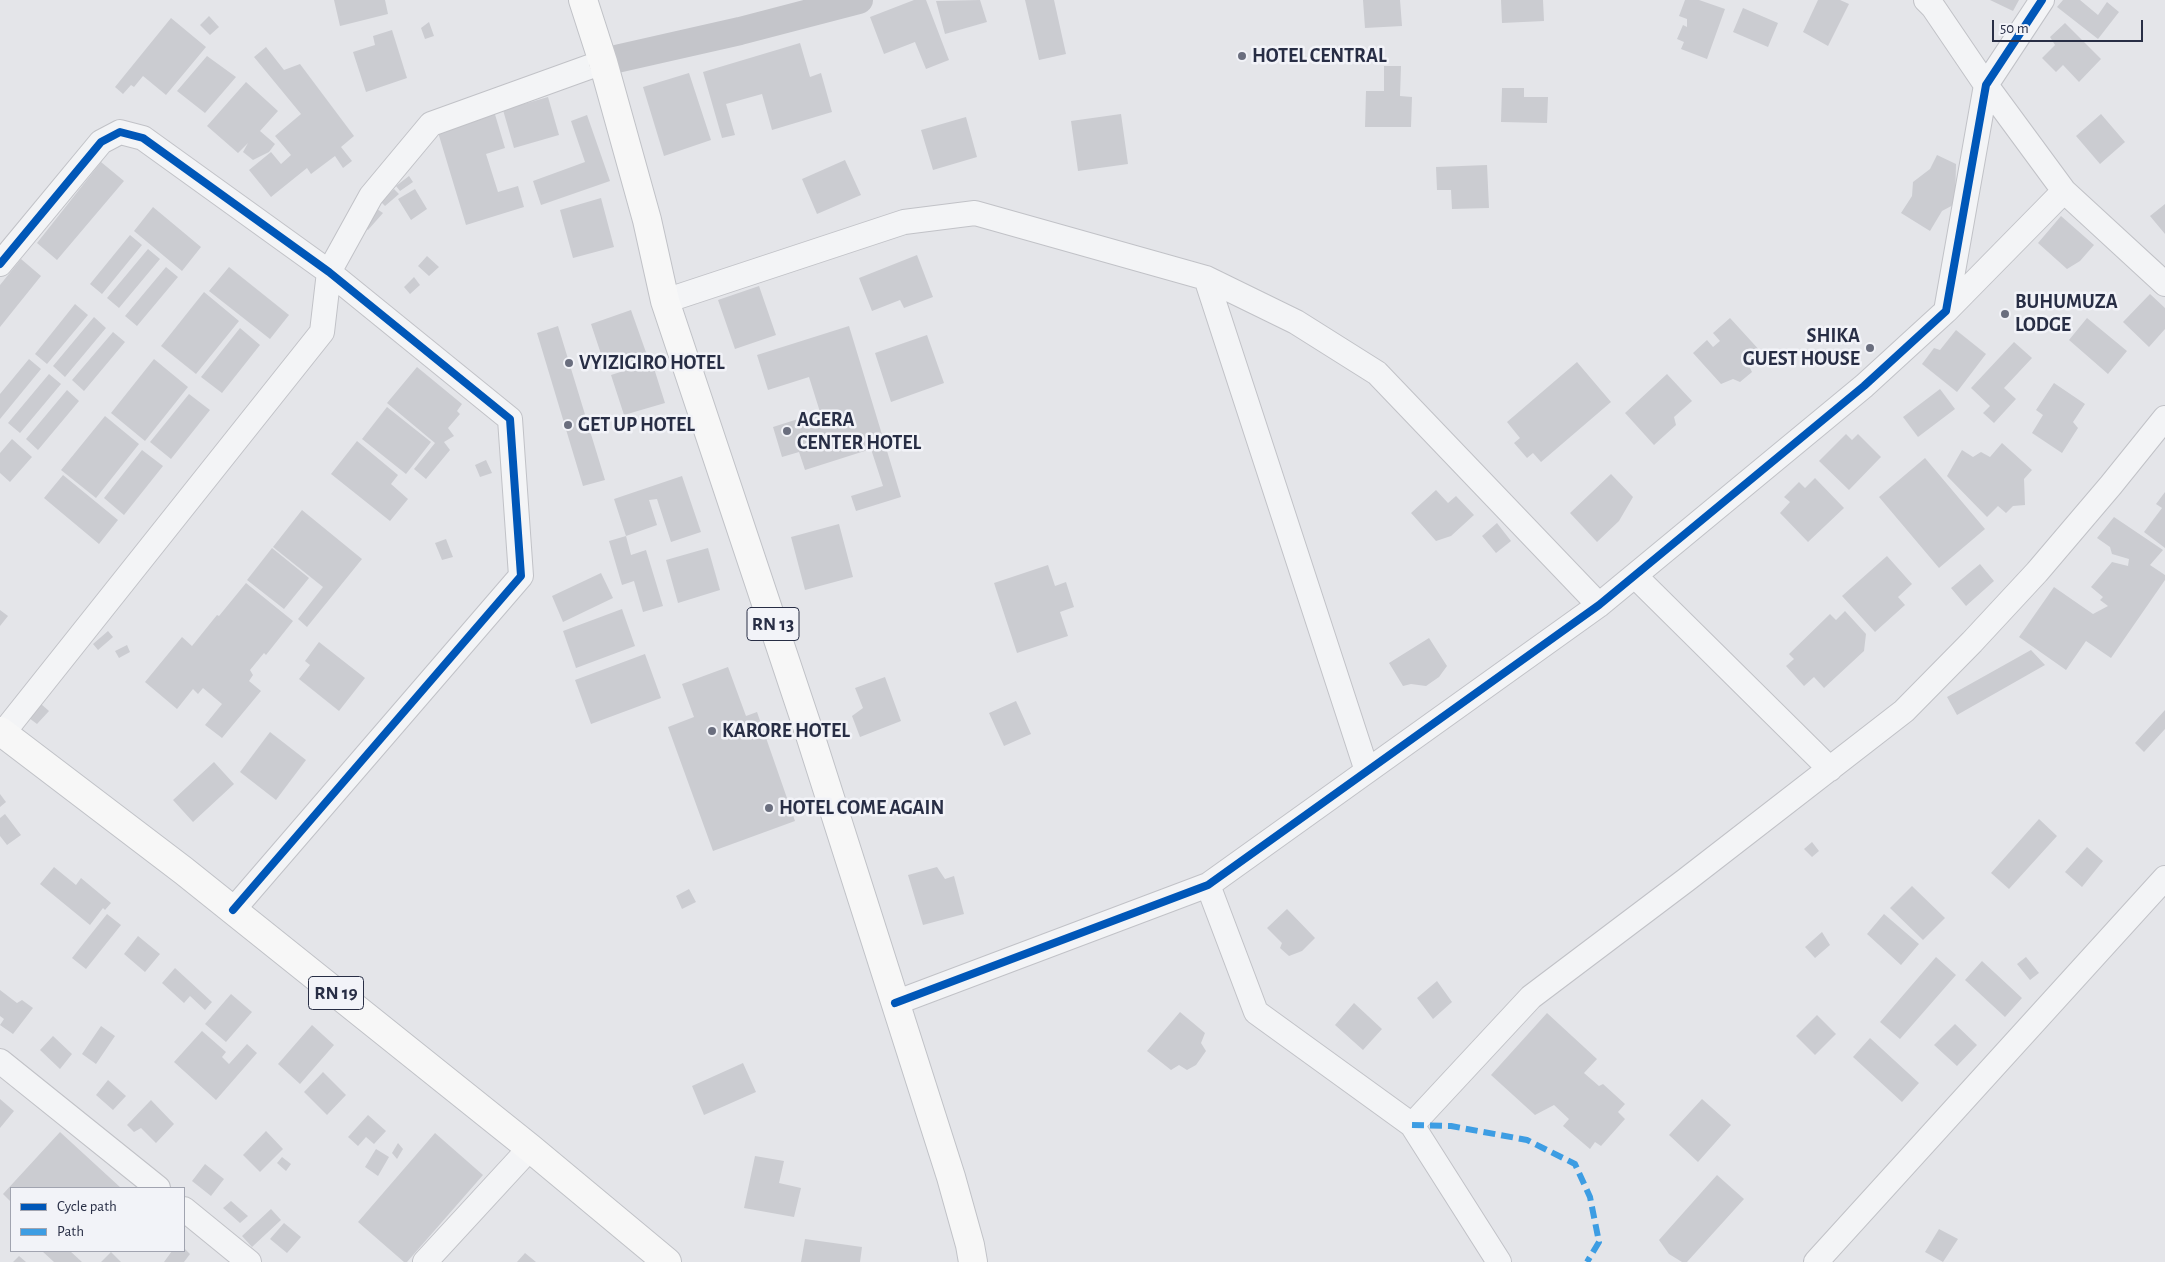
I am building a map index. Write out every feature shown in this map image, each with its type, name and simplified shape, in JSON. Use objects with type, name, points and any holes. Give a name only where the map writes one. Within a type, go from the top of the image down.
[{"type":"main road","name":"RN 13","points":[[583,0],[603,62],[647,220],[666,301],[810,735],[951,1176],[971,1256]]},
{"type":"main road","points":[[603,62],[740,31],[859,0]]},
{"type":"main road","name":"RN 19","points":[[1,732],[233,910],[530,1148],[667,1262]]},
{"type":"street","points":[[1926,0],[1933,7],[2064,191],[2165,284]]},
{"type":"street","points":[[1946,311],[1986,84],[2042,0]]},
{"type":"street","points":[[1,732],[322,332],[329,272],[371,196],[431,124],[603,62]]},
{"type":"street","points":[[0,264],[101,142],[120,132],[143,138],[329,272],[510,419],[521,576],[233,910]]},
{"type":"street","points":[[895,1003],[1208,885],[1599,605],[1635,576],[1864,386],[1946,311],[2064,191]]},
{"type":"street","points":[[666,301],[904,222],[975,213],[1206,278],[1296,322],[1377,373],[1599,605]]},
{"type":"street","points":[[1206,278],[1367,771]]},
{"type":"street","points":[[1412,1125],[1531,997],[1904,711],[1972,642],[2056,550],[2165,418]]},
{"type":"street","points":[[1635,576],[1830,769]]},
{"type":"street","points":[[1816,1262],[2165,878]]},
{"type":"street","points":[[1208,885],[1256,1012],[1412,1125],[1499,1262]]},
{"type":"street","points":[[0,1061],[157,1187]]},
{"type":"street","points":[[425,1262],[530,1148]]},
{"type":"street","points":[[185,1210],[249,1262]]},
{"type":"building","points":[[334,0],[385,0],[388,14],[340,26]]},
{"type":"building","points":[[914,0],[926,0],[949,60],[926,69],[915,42],[884,54],[870,17]]},
{"type":"building","points":[[980,0],[987,22],[945,34],[936,1]]},
{"type":"building","points":[[1025,0],[1054,0],[1066,54],[1039,60]]},
{"type":"building","points":[[1363,0],[1400,0],[1402,26],[1365,28]]},
{"type":"building","points":[[1501,0],[1543,0],[1544,21],[1502,23]]},
{"type":"building","points":[[1685,0],[1699,0],[1725,9],[1707,59],[1681,49],[1684,42],[1677,39],[1683,25],[1687,27],[1687,19],[1679,16]]},
{"type":"building","points":[[1818,0],[1840,0],[1849,4],[1828,46],[1803,32]]},
{"type":"building","points":[[1990,0],[2019,0],[2013,11]]},
{"type":"building","points":[[2063,0],[2080,0],[2098,15],[2107,2],[2119,12],[2098,39],[2057,7]]},
{"type":"building","points":[[1743,8],[1778,23],[1768,47],[1733,32]]},
{"type":"building","points":[[209,16],[219,27],[210,35],[200,25]]},
{"type":"building","points":[[171,18],[206,47],[166,95],[143,76],[134,87],[131,85],[123,94],[115,87]]},
{"type":"building","points":[[429,22],[434,36],[425,39],[421,28]]},
{"type":"building","points":[[2065,23],[2101,59],[2079,82],[2063,65],[2056,72],[2042,58],[2055,45],[2050,37]]},
{"type":"building","points":[[392,30],[407,78],[366,92],[353,52],[375,45],[373,36]]},
{"type":"building","points":[[800,43],[810,77],[821,73],[832,112],[772,130],[762,94],[726,104],[735,135],[722,138],[703,72]]},
{"type":"building","points":[[266,47],[284,70],[300,64],[354,136],[341,147],[352,161],[343,168],[335,156],[311,174],[307,168],[271,197],[249,170],[271,152],[281,164],[291,155],[275,136],[301,114],[254,57]]},
{"type":"building","points":[[207,56],[236,77],[205,113],[177,91]]},
{"type":"building","points":[[1384,66],[1401,66],[1400,96],[1412,97],[1411,127],[1365,127],[1366,91],[1384,91]]},
{"type":"building","points":[[689,73],[711,140],[664,156],[643,87]]},
{"type":"building","points":[[246,82],[278,111],[260,131],[275,144],[269,152],[253,160],[243,152],[248,143],[238,153],[207,126]]},
{"type":"building","points":[[1502,88],[1524,88],[1524,97],[1548,97],[1547,123],[1501,122]]},
{"type":"building","points":[[548,97],[559,135],[514,148],[503,110]]},
{"type":"building","points":[[494,111],[505,148],[486,154],[498,192],[518,186],[524,207],[466,225],[437,129]]},
{"type":"building","points":[[1121,114],[1128,164],[1078,171],[1071,121]]},
{"type":"building","points":[[2101,114],[2125,142],[2100,164],[2076,136]]},
{"type":"building","points":[[587,115],[610,181],[541,205],[533,181],[585,162],[571,121]]},
{"type":"building","points":[[966,117],[977,157],[933,170],[921,130]]},
{"type":"building","points":[[1937,155],[1956,164],[1955,204],[1942,211],[1930,231],[1901,213],[1912,196],[1913,182],[1930,169]]},
{"type":"building","points":[[845,160],[861,195],[817,214],[802,179]]},
{"type":"building","points":[[101,162],[124,181],[57,260],[37,243]]},
{"type":"building","points":[[1487,165],[1489,208],[1452,209],[1451,190],[1437,190],[1436,167]]},
{"type":"building","points":[[409,176],[413,182],[400,191],[396,186]]},
{"type":"building","points":[[394,189],[399,194],[385,206],[381,202]]},
{"type":"building","points":[[415,189],[427,209],[411,220],[398,199]]},
{"type":"building","points":[[601,198],[614,247],[573,258],[560,210]]},
{"type":"building","points":[[2165,204],[2165,234],[2150,216]]},
{"type":"building","points":[[153,207],[201,247],[182,271],[134,231]]},
{"type":"building","points":[[377,209],[383,213],[368,230],[362,225]]},
{"type":"building","points":[[2061,216],[2094,245],[2080,261],[2067,269],[2038,243]]},
{"type":"building","points":[[130,235],[142,245],[102,294],[90,284]]},
{"type":"building","points":[[148,249],[160,259],[119,308],[107,298]]},
{"type":"building","points":[[917,255],[933,297],[904,308],[900,300],[872,311],[859,278]]},
{"type":"building","points":[[427,256],[439,267],[429,276],[418,266]]},
{"type":"building","points":[[21,259],[41,276],[0,327],[0,285]]},
{"type":"building","points":[[166,267],[178,277],[137,326],[125,316]]},
{"type":"building","points":[[229,267],[289,315],[270,339],[209,291]]},
{"type":"building","points":[[414,277],[420,285],[410,294],[404,287]]},
{"type":"building","points":[[759,286],[776,335],[735,349],[718,300]]},
{"type":"building","points":[[204,292],[239,321],[196,374],[161,346]]},
{"type":"building","points":[[2150,294],[2165,308],[2165,329],[2149,347],[2123,322]]},
{"type":"building","points":[[75,304],[88,315],[47,364],[35,354]]},
{"type":"building","points":[[631,310],[648,358],[607,372],[591,324]]},
{"type":"building","points":[[94,317],[106,328],[65,377],[53,366]]},
{"type":"building","points":[[1730,318],[1762,353],[1749,366],[1752,372],[1740,382],[1733,379],[1721,384],[1693,353],[1707,340],[1713,347],[1720,341],[1713,333]]},
{"type":"building","points":[[2087,318],[2127,351],[2108,374],[2069,340]]},
{"type":"building","points":[[558,326],[605,480],[583,486],[537,333]]},
{"type":"building","points":[[849,326],[901,497],[856,511],[851,496],[883,486],[871,449],[805,470],[799,452],[782,457],[773,427],[820,412],[809,377],[768,390],[757,355]]},
{"type":"building","points":[[240,328],[260,345],[222,393],[201,377]]},
{"type":"building","points":[[1956,330],[1986,354],[1957,392],[1922,364],[1934,348],[1940,350]]},
{"type":"building","points":[[113,332],[125,342],[84,391],[72,380]]},
{"type":"building","points":[[927,335],[944,383],[891,402],[875,353]]},
{"type":"building","points":[[2014,342],[2032,358],[2004,388],[2016,399],[1994,423],[1983,413],[1990,406],[1971,388]]},
{"type":"building","points":[[29,359],[41,369],[0,419],[0,394]]},
{"type":"building","points":[[154,359],[188,387],[145,441],[111,413]]},
{"type":"building","points":[[652,362],[665,403],[624,415],[611,375]]},
{"type":"building","points":[[1577,362],[1611,402],[1541,462],[1533,453],[1527,458],[1514,443],[1520,438],[1507,422]]},
{"type":"building","points":[[417,367],[462,404],[457,411],[460,414],[448,428],[454,436],[444,442],[450,450],[426,479],[414,469],[435,443],[387,403]]},
{"type":"building","points":[[49,374],[61,384],[20,433],[8,423]]},
{"type":"building","points":[[1667,374],[1692,401],[1674,417],[1676,425],[1654,445],[1625,413]]},
{"type":"building","points":[[2054,383],[2085,404],[2073,422],[2078,428],[2062,453],[2032,433],[2043,415],[2036,410]]},
{"type":"building","points":[[1940,389],[1955,409],[1918,437],[1903,417]]},
{"type":"building","points":[[67,390],[79,401],[38,450],[26,439]]},
{"type":"building","points":[[189,394],[210,410],[171,459],[150,442]]},
{"type":"building","points":[[387,407],[431,442],[406,474],[362,439]]},
{"type":"building","points":[[105,416],[139,444],[96,498],[61,470]]},
{"type":"building","points":[[1846,434],[1852,440],[1858,434],[1881,457],[1849,490],[1819,461]]},
{"type":"building","points":[[12,439],[32,457],[10,482],[0,473],[0,453]]},
{"type":"building","points":[[357,441],[398,475],[391,484],[408,499],[390,521],[331,474]]},
{"type":"building","points":[[2002,443],[2032,470],[2024,479],[2025,505],[2013,506],[2006,513],[1998,506],[1987,517],[1947,476],[1962,450],[1973,457],[1981,452],[1990,457]]},
{"type":"building","points":[[142,450],[163,466],[124,515],[104,498]]},
{"type":"building","points":[[1925,458],[1985,529],[1939,568],[1879,497]]},
{"type":"building","points":[[486,460],[492,473],[480,477],[475,465]]},
{"type":"building","points":[[1611,474],[1633,497],[1619,521],[1597,542],[1570,513]]},
{"type":"building","points":[[63,475],[118,520],[99,544],[44,498]]},
{"type":"building","points":[[682,476],[701,532],[671,542],[657,499],[649,500],[657,525],[626,536],[614,499]]},
{"type":"building","points":[[1815,478],[1844,508],[1808,542],[1780,513],[1790,502],[1784,497],[1799,482],[1805,488]]},
{"type":"building","points":[[1436,490],[1448,503],[1456,496],[1474,515],[1451,536],[1436,541],[1411,513]]},
{"type":"building","points":[[2165,492],[2165,548],[2144,532],[2162,508],[2156,504]]},
{"type":"building","points":[[302,510],[362,559],[307,627],[298,619],[323,587],[273,547]]},
{"type":"building","points":[[2114,517],[2163,550],[2150,565],[2165,575],[2165,580],[2111,658],[2086,641],[2066,670],[2019,637],[2054,587],[2093,614],[2108,606],[2100,600],[2103,597],[2091,587],[2112,562],[2128,566],[2129,559],[2112,554],[2110,547],[2097,538]]},
{"type":"building","points":[[1497,523],[1511,541],[1496,553],[1482,536]]},
{"type":"building","points":[[839,524],[853,577],[805,590],[791,537]]},
{"type":"building","points":[[626,536],[631,555],[646,550],[663,606],[643,612],[634,581],[622,585],[609,541]]},
{"type":"building","points":[[446,539],[453,557],[442,560],[435,543]]},
{"type":"building","points":[[272,548],[309,578],[284,609],[247,580]]},
{"type":"building","points":[[708,548],[720,590],[678,603],[666,560]]},
{"type":"building","points":[[1887,556],[1912,584],[1898,597],[1905,605],[1875,632],[1842,596]]},
{"type":"building","points":[[1980,564],[1994,581],[1966,606],[1951,588]]},
{"type":"building","points":[[1048,565],[1055,586],[1066,582],[1074,607],[1060,612],[1068,636],[1017,653],[994,583]]},
{"type":"building","points":[[601,573],[613,598],[563,622],[552,596]]},
{"type":"building","points":[[246,583],[293,621],[266,655],[264,653],[250,670],[253,675],[249,681],[261,691],[222,738],[205,725],[222,704],[203,688],[198,694],[193,689],[177,709],[145,682],[182,637],[192,646]]},
{"type":"building","points":[[622,609],[635,646],[576,668],[563,631]]},
{"type":"building","points":[[0,610],[8,616],[0,626]]},
{"type":"building","points":[[1845,611],[1866,634],[1864,651],[1824,688],[1814,677],[1804,686],[1786,666],[1794,659],[1789,654],[1830,614],[1836,620]]},
{"type":"building","points":[[108,631],[113,637],[98,650],[93,644]]},
{"type":"building","points":[[1429,638],[1447,666],[1439,677],[1426,686],[1411,684],[1403,686],[1389,663]]},
{"type":"building","points":[[319,642],[365,678],[339,711],[299,679],[310,665],[305,661]]},
{"type":"building","points":[[127,645],[130,652],[119,658],[115,651]]},
{"type":"building","points":[[2031,650],[2045,665],[1957,715],[1947,697]]},
{"type":"building","points":[[645,654],[661,698],[591,724],[575,680]]},
{"type":"building","points":[[728,667],[746,716],[757,712],[795,821],[713,851],[668,727],[694,717],[682,684]]},
{"type":"building","points":[[885,677],[901,721],[860,737],[852,716],[863,708],[855,688]]},
{"type":"building","points":[[1016,701],[1031,734],[1004,746],[989,713]]},
{"type":"building","points":[[41,704],[49,711],[37,724],[29,718]]},
{"type":"building","points":[[2165,710],[2165,729],[2144,752],[2135,743]]},
{"type":"building","points":[[270,732],[306,760],[276,800],[240,772]]},
{"type":"building","points":[[214,762],[234,784],[193,822],[173,800]]},
{"type":"building","points":[[0,794],[6,802],[0,807]]},
{"type":"building","points":[[5,814],[21,835],[7,845],[0,836],[0,818]]},
{"type":"building","points":[[2039,819],[2057,836],[2009,889],[1991,873]]},
{"type":"building","points":[[1812,842],[1819,851],[1812,857],[1804,849]]},
{"type":"building","points":[[2087,847],[2103,861],[2082,887],[2065,872]]},
{"type":"building","points":[[54,867],[76,885],[81,878],[111,903],[105,910],[103,908],[90,925],[40,884]]},
{"type":"building","points":[[937,867],[945,879],[954,876],[964,914],[923,925],[908,875]]},
{"type":"building","points":[[1912,886],[1945,918],[1923,940],[1890,908]]},
{"type":"building","points":[[689,889],[696,902],[682,909],[676,896]]},
{"type":"building","points":[[1287,909],[1315,938],[1302,951],[1289,956],[1280,948],[1282,943],[1267,928]]},
{"type":"building","points":[[107,914],[121,925],[86,969],[72,958]]},
{"type":"building","points":[[1884,914],[1919,944],[1901,965],[1867,934]]},
{"type":"building","points":[[1822,932],[1830,945],[1815,958],[1805,947]]},
{"type":"building","points":[[138,936],[160,954],[145,972],[124,954]]},
{"type":"building","points":[[1936,957],[1956,975],[1900,1039],[1880,1022]]},
{"type":"building","points":[[2026,957],[2039,973],[2030,980],[2017,964]]},
{"type":"building","points":[[1982,961],[2022,998],[2005,1017],[1965,980]]},
{"type":"building","points":[[175,968],[212,1002],[205,1010],[190,996],[184,1003],[162,983]]},
{"type":"building","points":[[1437,981],[1452,1002],[1433,1019],[1417,998]]},
{"type":"building","points":[[0,990],[17,1003],[22,1000],[33,1008],[13,1034],[0,1025],[4,1019],[0,1016]]},
{"type":"building","points":[[231,994],[252,1012],[226,1042],[205,1024]]},
{"type":"building","points":[[1354,1003],[1382,1029],[1363,1050],[1335,1025]]},
{"type":"building","points":[[1180,1012],[1205,1033],[1201,1043],[1206,1051],[1196,1065],[1187,1070],[1179,1065],[1171,1070],[1147,1051]]},
{"type":"building","points":[[1547,1013],[1597,1059],[1584,1073],[1599,1086],[1603,1084],[1625,1104],[1618,1112],[1625,1119],[1601,1146],[1595,1142],[1590,1149],[1563,1126],[1569,1119],[1554,1105],[1535,1115],[1491,1075]]},
{"type":"building","points":[[1817,1015],[1836,1034],[1815,1055],[1796,1036]]},
{"type":"building","points":[[1955,1024],[1977,1045],[1957,1066],[1934,1045]]},
{"type":"building","points":[[312,1025],[334,1045],[300,1084],[278,1064]]},
{"type":"building","points":[[101,1026],[115,1036],[96,1064],[82,1054]]},
{"type":"building","points":[[202,1031],[226,1052],[222,1057],[229,1064],[247,1044],[257,1053],[216,1100],[174,1062]]},
{"type":"building","points":[[53,1036],[72,1054],[60,1069],[40,1050]]},
{"type":"building","points":[[1870,1038],[1919,1083],[1902,1102],[1853,1057]]},
{"type":"building","points":[[743,1063],[756,1092],[704,1115],[692,1086]]},
{"type":"building","points":[[323,1072],[346,1095],[327,1115],[304,1092]]},
{"type":"building","points":[[108,1080],[126,1096],[113,1110],[96,1095]]},
{"type":"building","points":[[0,1099],[14,1111],[0,1128]]},
{"type":"building","points":[[1702,1099],[1731,1125],[1698,1162],[1669,1135]]},
{"type":"building","points":[[151,1100],[174,1124],[156,1143],[141,1128],[134,1132],[127,1125]]},
{"type":"building","points":[[368,1115],[386,1131],[374,1144],[366,1137],[358,1146],[348,1137]]},
{"type":"building","points":[[266,1131],[283,1149],[260,1172],[243,1155]]},
{"type":"building","points":[[60,1132],[120,1187],[10,1187],[10,1201],[3,1194]]},
{"type":"building","points":[[435,1133],[483,1175],[407,1262],[404,1262],[358,1222]]},
{"type":"building","points":[[398,1143],[403,1149],[397,1159],[392,1153]]},
{"type":"building","points":[[376,1149],[389,1157],[378,1176],[365,1167]]},
{"type":"building","points":[[755,1156],[784,1161],[779,1183],[801,1188],[794,1217],[744,1208]]},
{"type":"building","points":[[282,1157],[291,1164],[286,1171],[277,1163]]},
{"type":"building","points":[[205,1164],[224,1179],[211,1196],[192,1181]]},
{"type":"building","points":[[1717,1175],[1744,1199],[1687,1262],[1682,1262],[1669,1254],[1659,1240]]},
{"type":"building","points":[[231,1201],[248,1216],[240,1223],[223,1208]]},
{"type":"building","points":[[271,1209],[281,1220],[252,1247],[242,1236]]},
{"type":"building","points":[[284,1223],[301,1237],[287,1253],[270,1239]]},
{"type":"building","points":[[1939,1229],[1958,1239],[1943,1262],[1925,1252]]},
{"type":"building","points":[[805,1239],[862,1247],[860,1262],[801,1262]]},
{"type":"building","points":[[185,1249],[190,1254],[184,1262],[164,1262],[171,1252],[185,1252]]},
{"type":"building","points":[[43,1252],[71,1252],[82,1262],[54,1262]]},
{"type":"building","points":[[111,1252],[121,1262],[101,1262]]},
{"type":"building","points":[[525,1253],[536,1262],[517,1262]]},
{"type":"building","points":[[19,1256],[26,1262],[13,1262]]},
{"type":"marked path","points":[[1412,1125],[1451,1126],[1527,1140],[1575,1164],[1590,1197],[1599,1242],[1587,1262]]},
{"type":"cycle path","points":[[895,1003],[1208,885],[1599,605],[1864,386],[1946,311],[1986,85],[2042,0]]},
{"type":"cycle path","points":[[0,264],[101,142],[120,132],[143,138],[329,272],[510,419],[521,576],[233,910]]},
{"type":"place","name":"HOTEL CENTRAL","points":[[1242,56]]},
{"type":"place","name":"BUHUMUZA LODGE","points":[[2005,314]]},
{"type":"place","name":"SHIKA GUEST HOUSE","points":[[1870,348]]},
{"type":"place","name":"VYIZIGIRO HOTEL","points":[[569,363]]},
{"type":"place","name":"GET UP HOTEL","points":[[568,425]]},
{"type":"place","name":"AGERA CENTER HOTEL","points":[[787,431]]},
{"type":"place","name":"KARORE HOTEL","points":[[712,731]]},
{"type":"place","name":"HOTEL COME AGAIN","points":[[769,808]]}]
